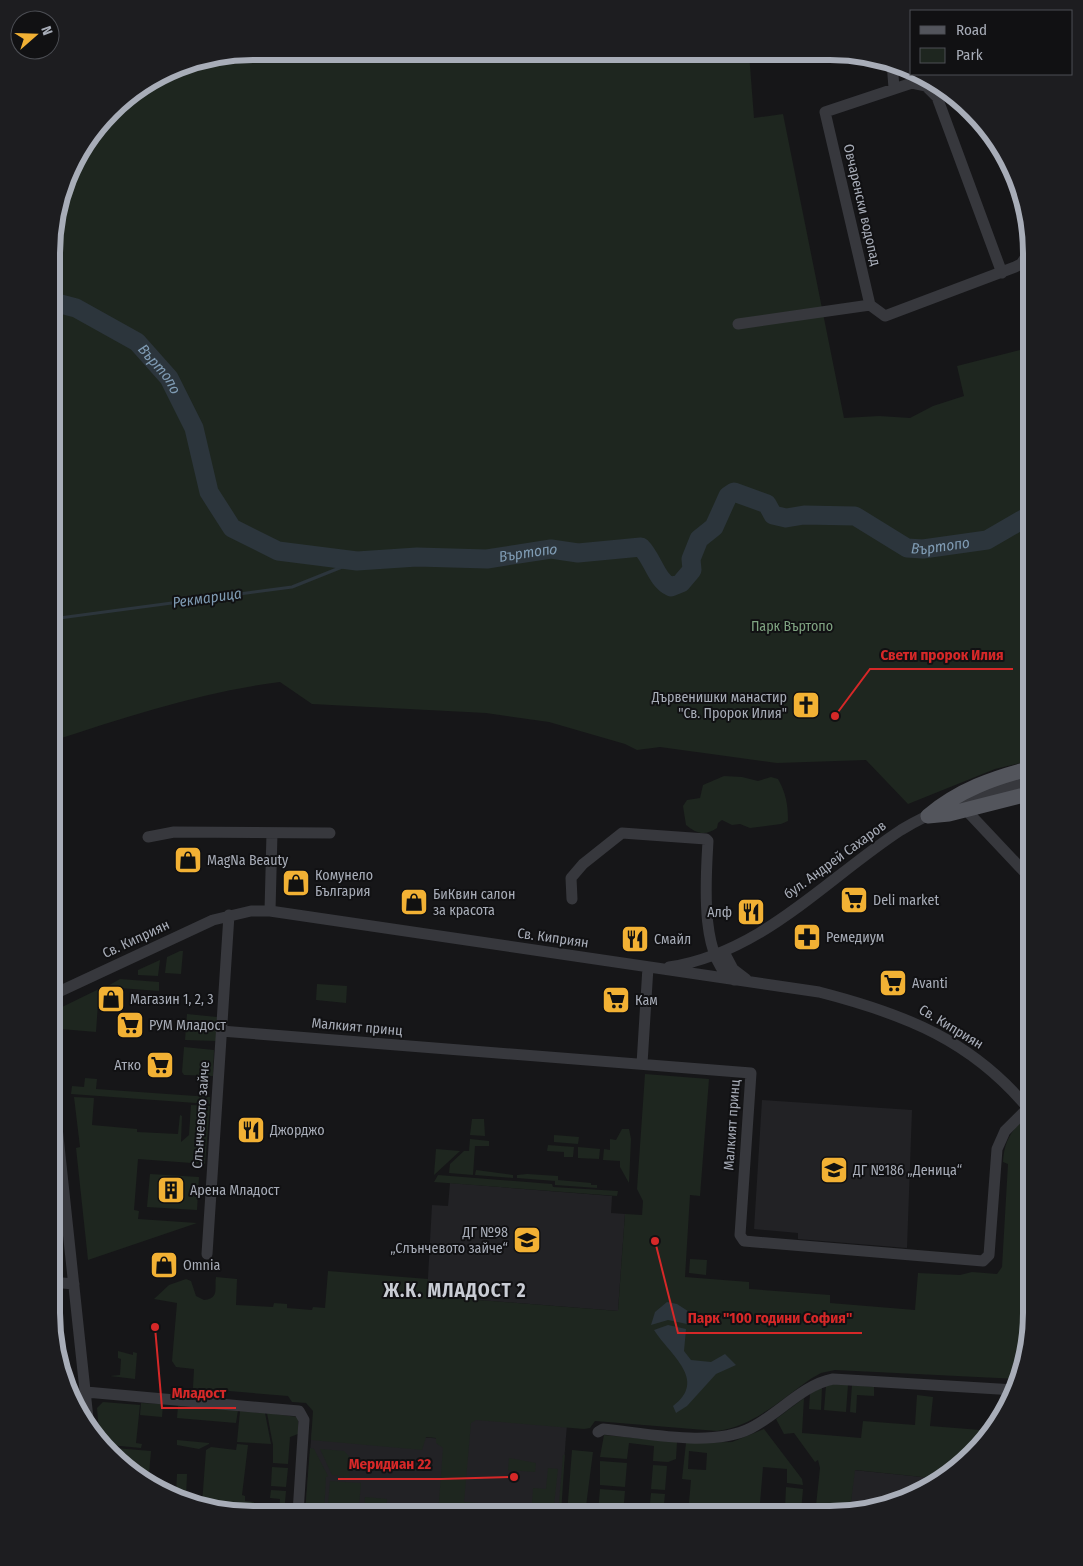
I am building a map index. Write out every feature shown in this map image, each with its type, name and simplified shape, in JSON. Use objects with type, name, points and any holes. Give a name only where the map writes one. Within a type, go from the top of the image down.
[{"type":"main road","points":[[928,816],[944,802],[962,792],[1001,776],[1023,770]]},
{"type":"main road","points":[[928,816],[966,810],[1023,795]]},
{"type":"street","points":[[893,70],[894,88],[912,83],[926,86],[937,97],[1002,273]]},
{"type":"street","name":"Овчаренски водопад","points":[[870,305],[825,112],[894,88]]},
{"type":"street","points":[[738,324],[870,305],[885,316],[1002,273],[1021,264],[1023,261]]},
{"type":"street","name":"бул. Андрей Сахаров","points":[[654,967],[681,965],[719,953],[771,927],[901,831],[928,816],[983,794],[1023,783]]},
{"type":"street","points":[[966,810],[1023,870]]},
{"type":"street","points":[[148,836],[174,832],[330,833]]},
{"type":"street","points":[[270,912],[272,832]]},
{"type":"street","points":[[572,899],[571,878],[583,864],[622,833],[706,838],[708,841],[706,885],[709,938],[719,953],[738,974],[757,984]]},
{"type":"street","name":"Св. Киприян","points":[[60,991],[184,932],[229,915],[251,911],[270,912],[820,992],[862,1003],[909,1019],[940,1035],[969,1053],[989,1069],[1023,1103]]},
{"type":"street","name":"Слънчевото зайче","points":[[206,1254],[229,915]]},
{"type":"street","points":[[719,953],[726,975],[736,981]]},
{"type":"street","points":[[642,1064],[654,967]]},
{"type":"street","name":"Малкият принц","points":[[221,1031],[751,1073],[740,1235],[744,1241],[983,1261],[989,1255],[997,1149],[1005,1131],[1023,1116]]},
{"type":"street","points":[[60,1154],[88,1413]]},
{"type":"street","points":[[60,1283],[74,1284]]},
{"type":"street","points":[[598,1432],[603,1429],[706,1438],[730,1436],[766,1420],[817,1384],[833,1379],[1007,1389]]},
{"type":"street","points":[[86,1392],[299,1411],[304,1420],[298,1506]]},
{"type":"shaded area","name":"ДГ №186 „Деница“","points":[[762,1100],[912,1110],[907,1248],[798,1239],[798,1233],[754,1229]]},
{"type":"shaded area","name":"ДГ №98 „Слънчевото зайче“","points":[[450,1183],[612,1196],[611,1213],[625,1214],[618,1311],[427,1296],[432,1205],[448,1206]]},
{"type":"shaded area","points":[[667,1302],[677,1304],[694,1315],[687,1324],[668,1320],[651,1325],[655,1312]]},
{"type":"shaded area","points":[[668,1325],[686,1329],[684,1351],[691,1360],[711,1362],[725,1354],[736,1365],[716,1374],[687,1406],[676,1413],[673,1406],[683,1396],[687,1387],[687,1377],[676,1358],[654,1330]]},
{"type":"shaded area","points":[[470,1416],[567,1424],[561,1506],[306,1506],[312,1428],[467,1441]]},
{"type":"shaded area","points":[[854,1470],[931,1478],[892,1496],[851,1505]]},
{"type":"green space","name":"Парк Въртопо","points":[[240,60],[750,60],[754,118],[783,114],[844,418],[879,416],[910,418],[933,406],[964,396],[957,366],[1023,349],[1023,762],[995,769],[908,804],[866,760],[777,763],[660,747],[637,750],[625,744],[549,722],[486,713],[312,704],[280,682],[222,692],[136,714],[60,738],[60,240],[70,191],[80,167],[100,135],[116,116],[146,92],[167,80],[191,70]]},
{"type":"green space","points":[[724,776],[742,777],[758,781],[771,777],[778,779],[786,799],[788,821],[781,824],[750,828],[740,824],[732,825],[722,820],[718,823],[717,828],[705,833],[697,832],[690,828],[686,825],[683,806],[687,800],[700,798],[703,785]]},
{"type":"green space","points":[[183,951],[181,974],[165,973],[167,957]]},
{"type":"green space","points":[[160,960],[158,976],[138,975],[138,970]]},
{"type":"green space","points":[[120,979],[159,982],[159,991],[106,987]]},
{"type":"green space","points":[[317,984],[347,986],[346,1003],[316,1000]]},
{"type":"green space","points":[[99,989],[96,1032],[61,1029],[60,1008]]},
{"type":"green space","points":[[187,1014],[217,1017],[216,1041],[185,1040]]},
{"type":"green space","points":[[184,1047],[214,1050],[213,1076],[184,1075],[182,1072]]},
{"type":"green space","points":[[645,1074],[709,1079],[700,1196],[690,1195],[685,1277],[749,1282],[749,1289],[830,1295],[830,1303],[915,1310],[918,1273],[960,1275],[972,1272],[997,1274],[1002,1267],[1008,1164],[1003,1162],[1008,1139],[1023,1120],[1023,1326],[1012,1379],[835,1370],[821,1373],[812,1378],[779,1403],[755,1418],[743,1424],[717,1431],[595,1421],[590,1428],[584,1429],[476,1420],[471,1423],[464,1502],[478,1503],[478,1506],[439,1506],[443,1448],[436,1443],[436,1438],[426,1437],[422,1450],[311,1440],[313,1411],[306,1403],[292,1402],[288,1396],[193,1388],[194,1369],[176,1367],[172,1361],[177,1303],[154,1299],[169,1285],[186,1279],[191,1281],[196,1296],[204,1300],[214,1295],[216,1277],[237,1279],[236,1305],[273,1307],[274,1303],[287,1304],[287,1308],[312,1310],[313,1307],[325,1308],[328,1271],[428,1279],[427,1296],[618,1311],[625,1214],[642,1215],[643,1201],[637,1189]]},
{"type":"green space","points":[[85,1078],[97,1079],[96,1089],[210,1097],[210,1104],[71,1094],[72,1086],[84,1087]]},
{"type":"green space","points":[[74,1097],[94,1098],[92,1125],[137,1129],[137,1132],[178,1134],[180,1115],[182,1116],[181,1142],[189,1135],[191,1105],[210,1106],[205,1164],[138,1159],[134,1210],[139,1211],[138,1219],[197,1223],[88,1260],[76,1148],[80,1147]]},
{"type":"green space","points":[[472,1119],[484,1119],[485,1136],[470,1135]]},
{"type":"green space","points":[[622,1129],[629,1129],[631,1139],[629,1183],[620,1167],[620,1161],[603,1160],[604,1149],[610,1150],[610,1139],[616,1140]]},
{"type":"green space","points":[[554,1135],[579,1137],[578,1144],[554,1142]]},
{"type":"green space","points":[[470,1139],[489,1141],[489,1146],[475,1146],[473,1175],[449,1173],[450,1164],[464,1151],[469,1151]]},
{"type":"green space","points":[[548,1145],[574,1147],[573,1157],[564,1157],[564,1152],[547,1151]]},
{"type":"green space","points":[[578,1147],[600,1149],[599,1159],[578,1158]]},
{"type":"green space","points":[[436,1149],[460,1151],[434,1175]]},
{"type":"green space","points":[[476,1170],[513,1175],[513,1178],[475,1175]]},
{"type":"green space","points":[[150,1174],[199,1177],[197,1210],[147,1207]]},
{"type":"green space","points":[[438,1175],[552,1184],[553,1187],[618,1191],[617,1196],[434,1182]]},
{"type":"green space","points":[[517,1175],[558,1176],[558,1180],[591,1183],[591,1185],[597,1185],[597,1188],[555,1185],[555,1181],[517,1178]]},
{"type":"green space","points":[[690,1259],[707,1260],[706,1275],[689,1273]]},
{"type":"green space","points":[[118,1351],[133,1355],[133,1352],[137,1353],[135,1379],[110,1376],[120,1375],[121,1359],[118,1358]]},
{"type":"green space","points":[[835,1384],[848,1385],[846,1412],[824,1410],[826,1386]]},
{"type":"green space","points":[[852,1385],[874,1387],[874,1396],[857,1395],[856,1413],[850,1412]]},
{"type":"green space","points":[[822,1387],[821,1410],[809,1409],[810,1394]]},
{"type":"green space","points":[[917,1395],[933,1397],[930,1426],[984,1430],[967,1450],[931,1478],[855,1470],[851,1505],[816,1506],[820,1468],[818,1460],[815,1462],[794,1433],[784,1434],[776,1419],[804,1398],[802,1433],[861,1438],[863,1421],[915,1425]]},
{"type":"green space","points":[[103,1402],[140,1405],[136,1443],[142,1444],[141,1448],[112,1445],[99,1429],[97,1408]]},
{"type":"green space","points":[[141,1403],[163,1404],[162,1417],[140,1415]]},
{"type":"green space","points":[[178,1406],[238,1410],[236,1423],[177,1418]]},
{"type":"green space","points":[[240,1411],[265,1413],[271,1444],[237,1442]]},
{"type":"green space","points":[[267,1413],[298,1417],[298,1434],[290,1437],[288,1464],[273,1463],[273,1445]]},
{"type":"green space","points":[[764,1429],[802,1479],[803,1485],[787,1483],[787,1469],[763,1467],[760,1506],[689,1506],[691,1480],[682,1479],[686,1443],[732,1442]],"holes":[[[689,1451],[707,1453],[706,1470],[688,1469]]]},
{"type":"green space","points":[[604,1435],[677,1442],[676,1459],[668,1462],[653,1461],[654,1446],[629,1443],[627,1459],[600,1457]]},
{"type":"green space","points":[[177,1440],[209,1444],[199,1449],[177,1445]]},
{"type":"green space","points":[[237,1444],[248,1445],[242,1495],[245,1496],[245,1501],[254,1502],[254,1506],[240,1506],[202,1499],[206,1450],[211,1447],[236,1450]]},
{"type":"green space","points":[[114,1448],[151,1451],[149,1476]]},
{"type":"green space","points":[[310,1448],[314,1449],[328,1476],[326,1477],[324,1506],[306,1506]]},
{"type":"green space","points":[[320,1449],[344,1451],[351,1458],[349,1478],[332,1475]]},
{"type":"green space","points":[[572,1450],[593,1452],[586,1506],[568,1506]]},
{"type":"green space","points":[[563,1455],[565,1455],[562,1506],[559,1506]]},
{"type":"green space","points":[[509,1458],[536,1463],[535,1472],[508,1470]]},
{"type":"green space","points":[[600,1461],[627,1463],[625,1487],[600,1485]]},
{"type":"green space","points":[[653,1465],[667,1466],[665,1490],[651,1489]]},
{"type":"green space","points":[[272,1467],[288,1468],[286,1487],[271,1486]]},
{"type":"green space","points":[[548,1468],[558,1469],[554,1505],[532,1503],[533,1488],[546,1489]]},
{"type":"green space","points":[[177,1474],[187,1474],[186,1494],[176,1490]]},
{"type":"green space","points":[[330,1481],[361,1483],[359,1506],[328,1504]]},
{"type":"green space","points":[[786,1487],[803,1489],[801,1506],[785,1506]]},
{"type":"green space","points":[[600,1489],[625,1491],[624,1506],[599,1506]]},
{"type":"green space","points":[[271,1490],[286,1491],[285,1506],[280,1506],[280,1499],[270,1498]]},
{"type":"green space","points":[[651,1493],[665,1494],[664,1506],[650,1506]]},
{"type":"green space","points":[[365,1497],[387,1499],[387,1506],[364,1506]]},
{"type":"waterway","name":"Въртопо","points":[[60,304],[76,308],[137,342],[169,378],[194,428],[209,492],[232,528],[278,551],[357,561],[417,557],[487,559],[551,549],[578,553],[641,547],[658,574],[671,587],[681,583],[692,570],[691,559],[699,539],[714,527],[728,496],[734,492],[767,504],[773,515],[786,518],[804,515],[855,516],[907,548],[923,549],[987,540],[1023,519]]},
{"type":"waterway","name":"Рекмарица","points":[[60,618],[292,587],[357,561]]},
{"type":"place","name":"Дървенишки манастир \"Св. Пророк Илия\"","points":[[806,705]]},
{"type":"place","name":"Свети пророк Илия","points":[[835,716]]},
{"type":"place","name":"MagNa Beauty","points":[[188,860]]},
{"type":"place","name":"Комунело България","points":[[296,883]]},
{"type":"place","name":"Deli market","points":[[854,900]]},
{"type":"place","name":"БиКвин салон за красота","points":[[414,902]]},
{"type":"place","name":"Алф","points":[[751,912]]},
{"type":"place","name":"Ремедиум","points":[[807,937]]},
{"type":"place","name":"Смайл","points":[[635,939]]},
{"type":"place","name":"Avanti","points":[[893,983]]},
{"type":"place","name":"Магазин 1, 2, 3","points":[[111,999]]},
{"type":"place","name":"Кам","points":[[616,1000]]},
{"type":"place","name":"РУМ Младост","points":[[130,1025]]},
{"type":"place","name":"Атко","points":[[160,1065]]},
{"type":"place","name":"Джорджо","points":[[251,1130]]},
{"type":"place","name":"ДГ №186 „Деница“","points":[[834,1170]]},
{"type":"place","name":"Арена Младост","points":[[171,1190]]},
{"type":"place","name":"ДГ №98 „Слънчевото зайче“","points":[[527,1240]]},
{"type":"place","name":"Парк \"100 години София\"","points":[[655,1241]]},
{"type":"place","name":"Omnia","points":[[164,1265]]},
{"type":"place","name":"Младост","points":[[155,1327]]},
{"type":"place","name":"Меридиан 22","points":[[514,1477]]},
{"type":"district","name":"Ж.К. МЛАДОСТ 2","points":[[455,1290]]}]
